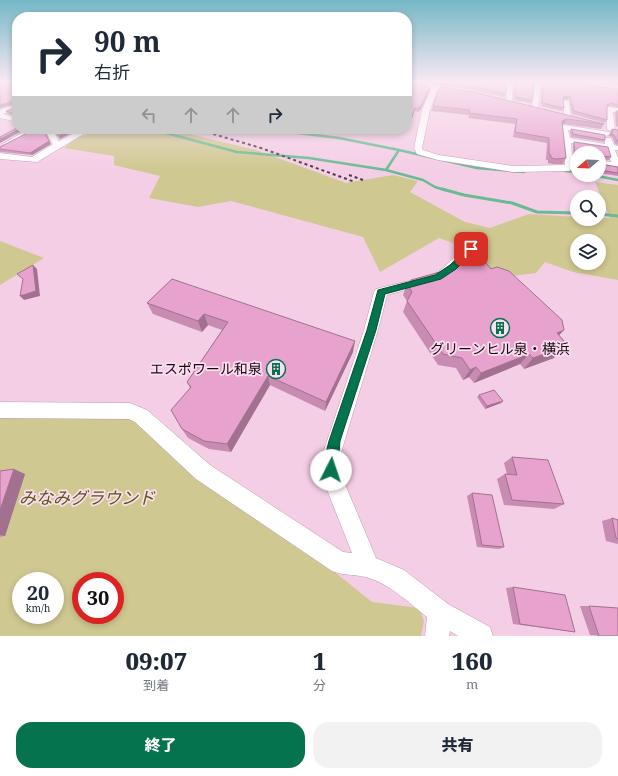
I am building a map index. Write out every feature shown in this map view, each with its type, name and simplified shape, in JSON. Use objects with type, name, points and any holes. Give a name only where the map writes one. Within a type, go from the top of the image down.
[{"type":"street","points":[[426,111],[418,148],[420,152],[438,157],[513,169],[569,168],[570,166]]},
{"type":"street","points":[[567,111],[568,117]]},
{"type":"street","points":[[606,164],[617,166],[615,148],[610,130],[609,111]]},
{"type":"street","points":[[0,114],[12,118]]},
{"type":"street","points":[[592,124],[610,130]]},
{"type":"street","points":[[570,151],[565,140],[564,127],[610,130]]},
{"type":"street","points":[[0,148],[25,134]]},
{"type":"street","points":[[51,134],[58,145]]},
{"type":"street","points":[[0,156],[34,160],[79,134]]},
{"type":"street","points":[[565,140],[615,148]]},
{"type":"street","points":[[368,566],[335,484],[331,470],[335,441],[371,330],[381,292],[438,277],[453,267],[471,249]]},
{"type":"street","points":[[0,410],[119,410],[141,416],[203,472],[340,563],[368,566],[396,578],[440,612],[481,636]]},
{"type":"street","points":[[436,636],[440,612]]},
{"type":"green space","points":[[87,134],[189,134],[256,150],[346,183],[393,175],[418,181],[410,192],[465,222],[490,228],[529,214],[570,217],[570,226],[606,226],[606,218],[610,218],[606,208],[606,190],[598,190],[595,182],[618,185],[618,280],[573,272],[545,262],[536,273],[512,276],[468,263],[478,252],[439,238],[380,272],[363,237],[231,201],[198,207],[149,198],[160,176],[114,165],[114,156],[64,148],[74,139]]},
{"type":"green space","points":[[0,241],[44,258],[0,285]]},
{"type":"green space","name":"みなみグラウンド","points":[[0,414],[130,419],[162,440],[291,537],[372,602],[419,608],[424,621],[421,636],[0,636]]},
{"type":"building","points":[[470,111],[549,111],[604,124],[567,119],[562,121],[566,158],[556,159],[551,158],[551,155],[549,154],[549,138],[515,132],[517,119],[469,113]]},
{"type":"building","points":[[574,111],[607,111],[607,120]]},
{"type":"building","points":[[616,111],[618,111],[618,122]]},
{"type":"building","points":[[571,129],[605,135],[605,140],[573,134]]},
{"type":"building","points":[[612,129],[618,130],[618,141],[614,135],[610,134],[613,132]]},
{"type":"building","points":[[12,131],[12,133],[0,139],[0,137]]},
{"type":"building","points":[[25,134],[46,134],[49,141],[30,153],[0,149],[0,147]]},
{"type":"building","points":[[574,142],[601,146],[574,146]]},
{"type":"building","points":[[606,147],[608,147],[611,157],[606,157]]},
{"type":"building","points":[[606,165],[618,167],[618,173],[606,171]]},
{"type":"building","name":"グリーンヒル泉・横浜","points":[[476,260],[480,264],[486,263],[491,269],[497,267],[509,271],[562,320],[564,330],[557,333],[564,341],[559,343],[564,347],[533,358],[529,354],[481,373],[476,367],[470,370],[462,358],[443,354],[407,301],[412,292],[407,284],[412,282],[411,280]]},
{"type":"building","points":[[33,265],[36,291],[20,296],[23,279],[17,274]]},
{"type":"building","name":"エスポワール和泉","points":[[172,279],[355,341],[326,402],[268,376],[227,444],[204,441],[182,429],[171,410],[191,387],[187,382],[228,322],[204,314],[198,321],[147,303]]},
{"type":"building","points":[[494,390],[503,401],[487,406],[479,395]]},
{"type":"building","points":[[512,457],[548,460],[564,504],[512,500],[505,474],[517,475]]},
{"type":"building","points":[[14,469],[0,510],[0,471]]},
{"type":"building","points":[[472,493],[492,495],[504,547],[482,545]]},
{"type":"building","points":[[612,518],[618,520],[618,539],[616,538]]},
{"type":"building","points":[[513,587],[565,595],[575,632],[520,624]]},
{"type":"building","points":[[589,606],[618,608],[618,636],[599,636]]},
{"type":"waterway","points":[[170,134],[237,152],[309,158],[386,170]]},
{"type":"waterway","points":[[306,134],[339,138],[399,150]]},
{"type":"waterway","points":[[386,170],[399,150]]},
{"type":"waterway","points":[[399,150],[477,168],[524,172]]},
{"type":"waterway","points":[[386,170],[423,180],[435,187],[445,190]]},
{"type":"waterway","points":[[565,171],[570,171]]},
{"type":"waterway","points":[[606,178],[618,180]]},
{"type":"waterway","points":[[442,189],[464,195],[512,203],[537,212],[570,213]]},
{"type":"waterway","points":[[606,215],[618,216]]},
{"type":"railway","points":[[213,134],[261,148],[355,182]]},
{"type":"railway","points":[[349,175],[363,180]]},
{"type":"place","name":"グリーンヒル泉・横浜","points":[[500,328]]},
{"type":"place","name":"エスポワール和泉","points":[[276,369]]},
{"type":"route","points":[[331,470],[333,448],[371,330],[381,292],[438,277],[453,267],[471,249]]}]
